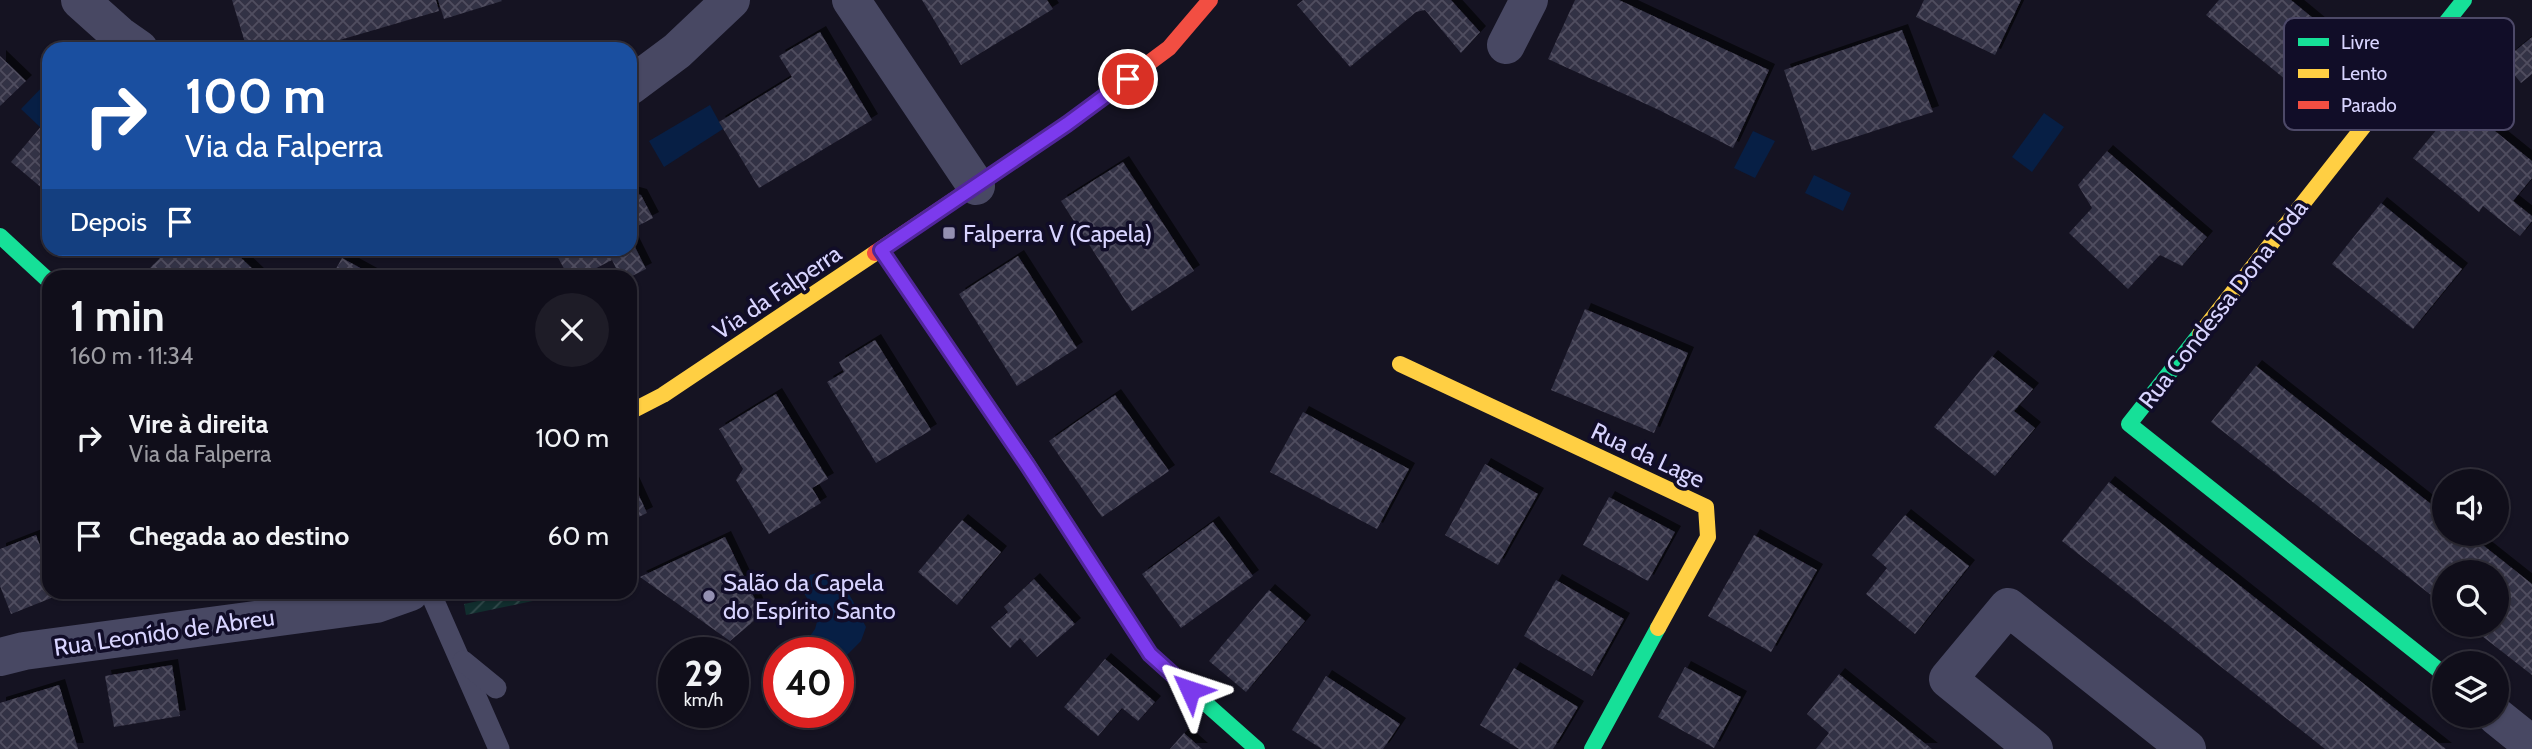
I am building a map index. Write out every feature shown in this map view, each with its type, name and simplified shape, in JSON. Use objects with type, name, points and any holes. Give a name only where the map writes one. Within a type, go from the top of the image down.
[{"type":"street","points":[[637,81],[677,51],[731,0]]},
{"type":"street","points":[[851,0],[975,186]]},
{"type":"street","name":"Via da Falperra","points":[[637,408],[663,395],[1067,124],[1169,48],[1210,0]]},
{"type":"street","points":[[1506,45],[1529,0]]},
{"type":"street","name":"Rua Condessa Dona Toda","points":[[2450,18],[2464,0]]},
{"type":"street","points":[[84,1],[128,42]]},
{"type":"street","name":"Rua Condessa Dona Toda","points":[[2361,130],[2129,424],[2432,665]]},
{"type":"street","points":[[0,236],[42,275]]},
{"type":"street","points":[[881,250],[1028,466],[1150,654],[1256,749]]},
{"type":"street","name":"Rua da Lage","points":[[1399,364],[1706,507],[1709,537],[1592,749]]},
{"type":"street","name":"Rua Leonído de Abreu","points":[[0,657],[24,651],[376,604],[390,599]]},
{"type":"street","points":[[2034,749],[1948,679],[2008,607],[2187,749]]},
{"type":"street","points":[[2509,726],[2532,745]]},
{"type":"lane","points":[[433,599],[499,749]]},
{"type":"lane","points":[[459,658],[496,688]]},
{"type":"green space","points":[[488,599],[542,599],[466,615],[464,604]]},
{"type":"water","points":[[42,87],[40,127],[21,109]]},
{"type":"water","points":[[710,105],[723,129],[664,167],[649,141]]},
{"type":"water","points":[[2044,113],[2064,127],[2032,172],[2012,157]]},
{"type":"water","points":[[1753,131],[1775,141],[1755,178],[1734,168]]},
{"type":"water","points":[[1814,175],[1851,193],[1843,211],[1805,193]]},
{"type":"water","points":[[824,571],[831,575],[844,587],[854,603],[866,627],[861,641],[854,648],[854,637],[809,637],[818,618],[804,593],[810,575]]},
{"type":"building","points":[[232,0],[436,0],[439,11],[333,42],[245,42]]},
{"type":"building","points":[[438,0],[501,0],[502,1],[444,19]]},
{"type":"building","points":[[922,0],[1047,0],[1053,9],[961,65]]},
{"type":"building","points":[[1303,0],[1451,0],[1480,32],[1461,53],[1425,10],[1416,12],[1350,67],[1297,5]]},
{"type":"building","points":[[1575,0],[1619,0],[1769,70],[1733,148],[1659,110],[1548,59]]},
{"type":"building","points":[[1924,0],[2021,0],[1995,55],[1916,17]]},
{"type":"building","points":[[2219,0],[2291,0],[2313,18],[2284,18],[2284,78],[2206,15]]},
{"type":"building","points":[[1902,30],[1933,112],[1812,151],[1784,70]]},
{"type":"building","points":[[820,32],[872,120],[759,188],[719,122],[792,77],[779,56]]},
{"type":"building","points":[[2532,37],[2532,74],[2521,83],[2514,74],[2514,52]]},
{"type":"building","points":[[0,56],[26,81],[0,106]]},
{"type":"building","points":[[42,125],[42,188],[11,162]]},
{"type":"building","points":[[2436,130],[2494,130],[2532,161],[2532,178],[2513,201],[2532,216],[2532,221],[2520,236],[2483,206],[2479,212],[2413,158]]},
{"type":"building","points":[[2107,151],[2207,237],[2182,266],[2160,255],[2128,289],[2069,233],[2092,208],[2078,185]]},
{"type":"building","points":[[1123,162],[1194,271],[1132,311],[1061,201]]},
{"type":"building","points":[[637,194],[641,195],[653,218],[637,226]]},
{"type":"building","points":[[2381,203],[2462,269],[2413,329],[2332,264]]},
{"type":"building","points":[[637,251],[646,269],[637,274],[637,270],[617,270],[612,260],[593,270],[565,270],[557,256],[637,256]]},
{"type":"building","points":[[162,256],[239,256],[254,270],[152,270],[150,268]]},
{"type":"building","points":[[1018,256],[1077,348],[1017,386],[959,294]]},
{"type":"building","points":[[342,258],[364,270],[335,270]]},
{"type":"building","points":[[1585,309],[1688,353],[1654,433],[1551,390]]},
{"type":"building","points":[[875,340],[931,430],[876,463],[827,382],[844,372],[839,362]]},
{"type":"building","points":[[1992,356],[2033,389],[2014,411],[2035,428],[1995,476],[1934,427]]},
{"type":"building","points":[[2256,366],[2432,505],[2432,546],[2484,546],[2502,560],[2432,560],[2432,596],[2211,422]]},
{"type":"building","points":[[776,394],[828,479],[812,488],[821,503],[769,534],[736,480],[743,469],[719,429]]},
{"type":"building","points":[[1115,395],[1169,471],[1102,517],[1049,441]]},
{"type":"building","points":[[1303,412],[1409,469],[1377,529],[1270,472]]},
{"type":"building","points":[[1485,464],[1538,494],[1498,565],[1445,535]]},
{"type":"building","points":[[2109,482],[2446,749],[2325,749],[2062,541]]},
{"type":"building","points":[[637,491],[647,513],[637,518]]},
{"type":"building","points":[[1609,497],[1675,532],[1648,581],[1583,545]]},
{"type":"building","points":[[1905,515],[1969,566],[1915,634],[1866,594],[1887,568],[1872,555]]},
{"type":"building","points":[[962,520],[1001,552],[957,605],[918,572]]},
{"type":"building","points":[[1213,522],[1253,576],[1181,628],[1142,574]]},
{"type":"building","points":[[36,535],[42,551],[42,599],[49,599],[11,614],[0,586],[0,549]]},
{"type":"building","points":[[1754,535],[1817,570],[1771,652],[1708,616]]},
{"type":"building","name":"Salão da Capela do Espírito Santo","points":[[725,537],[762,614],[735,637],[724,637],[640,577]]},
{"type":"building","points":[[2509,566],[2532,584],[2532,675],[2509,657],[2509,651],[2501,651],[2483,637],[2509,637]]},
{"type":"building","points":[[1034,579],[1075,624],[1037,657],[1020,638],[1010,648],[991,627],[1008,612],[1004,607]]},
{"type":"building","points":[[1556,580],[1624,619],[1592,676],[1524,636]]},
{"type":"building","points":[[1269,590],[1305,621],[1246,692],[1209,661]]},
{"type":"building","points":[[1105,659],[1155,702],[1138,721],[1122,708],[1098,736],[1064,707]]},
{"type":"building","points":[[172,665],[180,716],[114,727],[105,676]]},
{"type":"building","points":[[1685,667],[1741,697],[1714,748],[1658,717]]},
{"type":"building","points":[[1514,668],[1578,707],[1553,749],[1519,749],[1480,725]]},
{"type":"building","points":[[1839,674],[1932,749],[1816,749],[1829,733],[1807,714]]},
{"type":"building","points":[[1326,676],[1400,724],[1383,749],[1322,749],[1292,730]]},
{"type":"building","points":[[59,685],[78,749],[0,749],[0,703]]},
{"type":"building","points":[[1184,733],[1202,749],[1170,749]]},
{"type":"traffic: fast","points":[[2450,18],[2464,0]]},
{"type":"traffic: fast","points":[[0,236],[42,275]]},
{"type":"traffic: fast","points":[[881,250],[1028,465],[1150,654],[1257,749]]},
{"type":"traffic: fast","points":[[2200,334],[2129,424],[2432,665]]},
{"type":"traffic: fast","points":[[1592,749],[1658,628]]},
{"type":"traffic: slow","points":[[2200,334],[2361,130]]},
{"type":"traffic: slow","points":[[637,408],[663,395],[875,253]]},
{"type":"traffic: slow","points":[[1400,364],[1706,507],[1708,537],[1658,628]]},
{"type":"traffic: jam","points":[[875,253],[1067,124],[1169,48],[1210,0]]},
{"type":"place","name":"Falperra V (Capela)","points":[[949,233]]},
{"type":"place","name":"Salão da Capela do Espírito Santo","points":[[709,596]]},
{"type":"route","points":[[1128,79],[1067,124],[881,250],[1028,466],[1150,654],[1190,690]]}]
